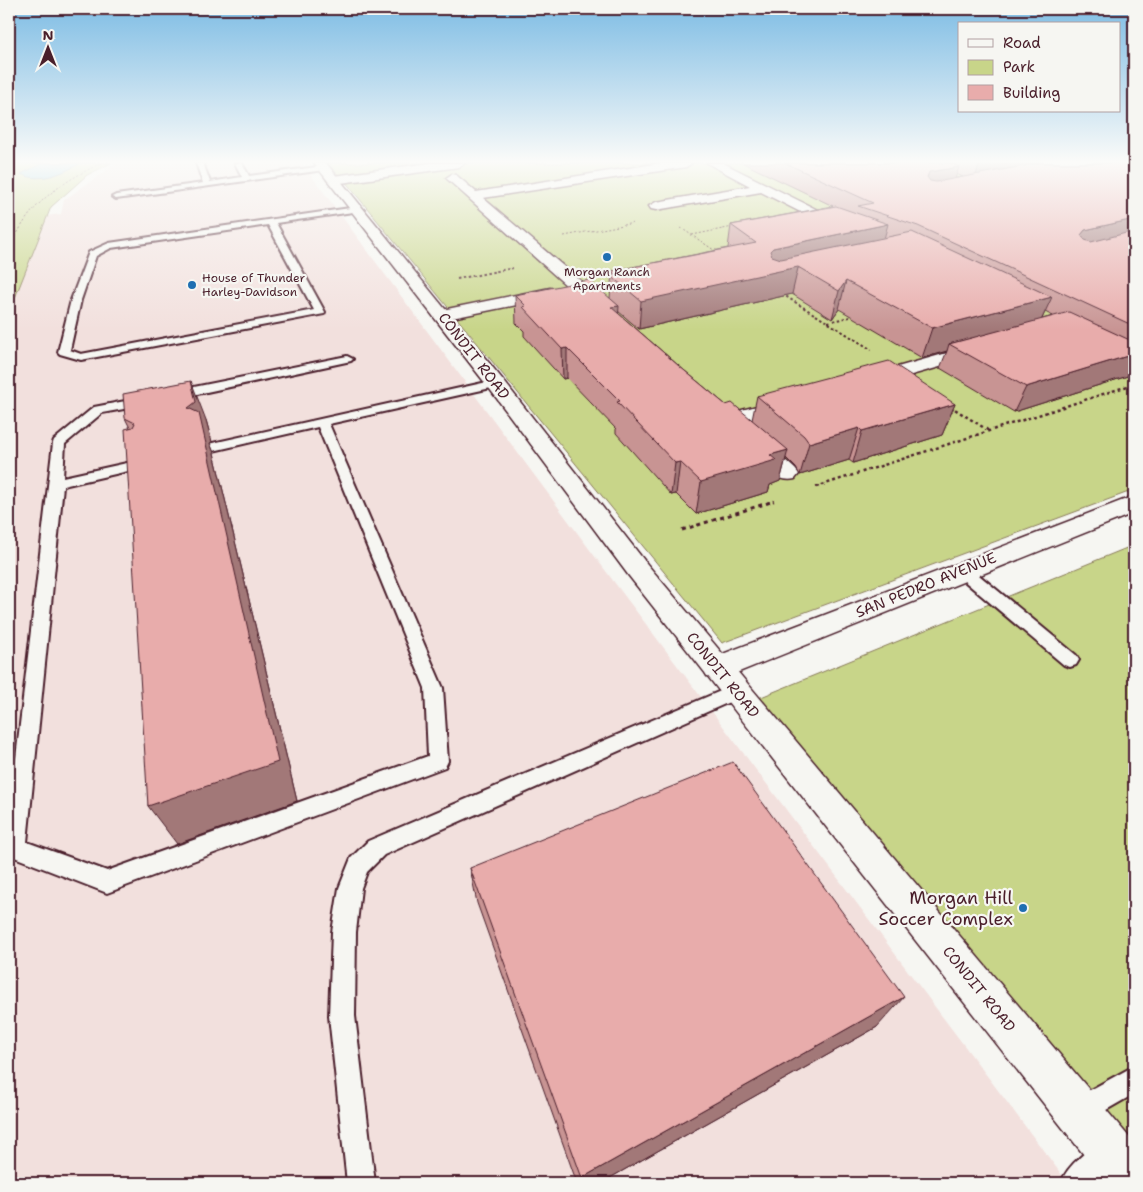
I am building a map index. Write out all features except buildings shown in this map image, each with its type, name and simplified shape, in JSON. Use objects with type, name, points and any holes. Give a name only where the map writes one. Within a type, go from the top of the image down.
[{"type":"street","name":"CONDIT ROAD","points":[[366,219],[443,302],[496,384],[638,570],[1080,1111],[1134,1180]]},
{"type":"street","points":[[499,219],[616,320]]},
{"type":"street","points":[[826,219],[856,233]]},
{"type":"street","points":[[443,302],[563,275]]},
{"type":"street","points":[[443,302],[578,287]]},
{"type":"street","points":[[848,387],[996,345]]},
{"type":"street","points":[[787,474],[720,414],[811,397]]},
{"type":"street","name":"SAN PEDRO AVENUE","points":[[718,668],[962,570],[1134,504]]},
{"type":"lane","points":[[271,222],[320,312],[81,357],[64,352],[76,300],[92,254],[109,246],[138,240],[293,219]]},
{"type":"lane","points":[[322,422],[434,688],[438,761],[107,882],[16,848],[59,443],[98,410],[347,359]]},
{"type":"lane","points":[[213,447],[496,384]]},
{"type":"lane","points":[[56,483],[145,463]]},
{"type":"lane","points":[[962,570],[1070,660]]},
{"type":"lane","points":[[361,1183],[342,1016],[344,932],[350,888],[359,865],[376,848],[736,691]]},
{"type":"lane","points":[[1080,1111],[1134,1079]]},
{"type":"lane","points":[[1075,1183],[1111,1151]]},
{"type":"path","points":[[9,251],[18,228],[26,219]]},
{"type":"path","points":[[556,237],[642,222]]},
{"type":"path","points":[[676,228],[680,227],[719,252]]},
{"type":"path","points":[[776,290],[904,371]]},
{"type":"path","points":[[828,322],[856,315]]},
{"type":"path","points":[[812,488],[1134,384]]},
{"type":"path","points":[[949,406],[989,431]]},
{"type":"path","points":[[682,530],[775,500]]},
{"type":"shaded area","points":[[32,219],[343,219],[596,558],[1068,1183],[9,1183],[9,260]]},
{"type":"green space","points":[[9,219],[46,219],[9,313]]},
{"type":"green space","points":[[376,219],[1134,219],[1134,490],[722,643]]},
{"type":"green space","name":"Morgan Hill Soccer Complex","points":[[1134,545],[1134,1177],[744,704]]},
{"type":"place","name":"Morgan Ranch Apartments","points":[[607,257]]},
{"type":"place","name":"House of Thunder Harley-Davidson","points":[[192,285]]},
{"type":"place","name":"Morgan Hill Soccer Complex","points":[[1023,908]]}]
